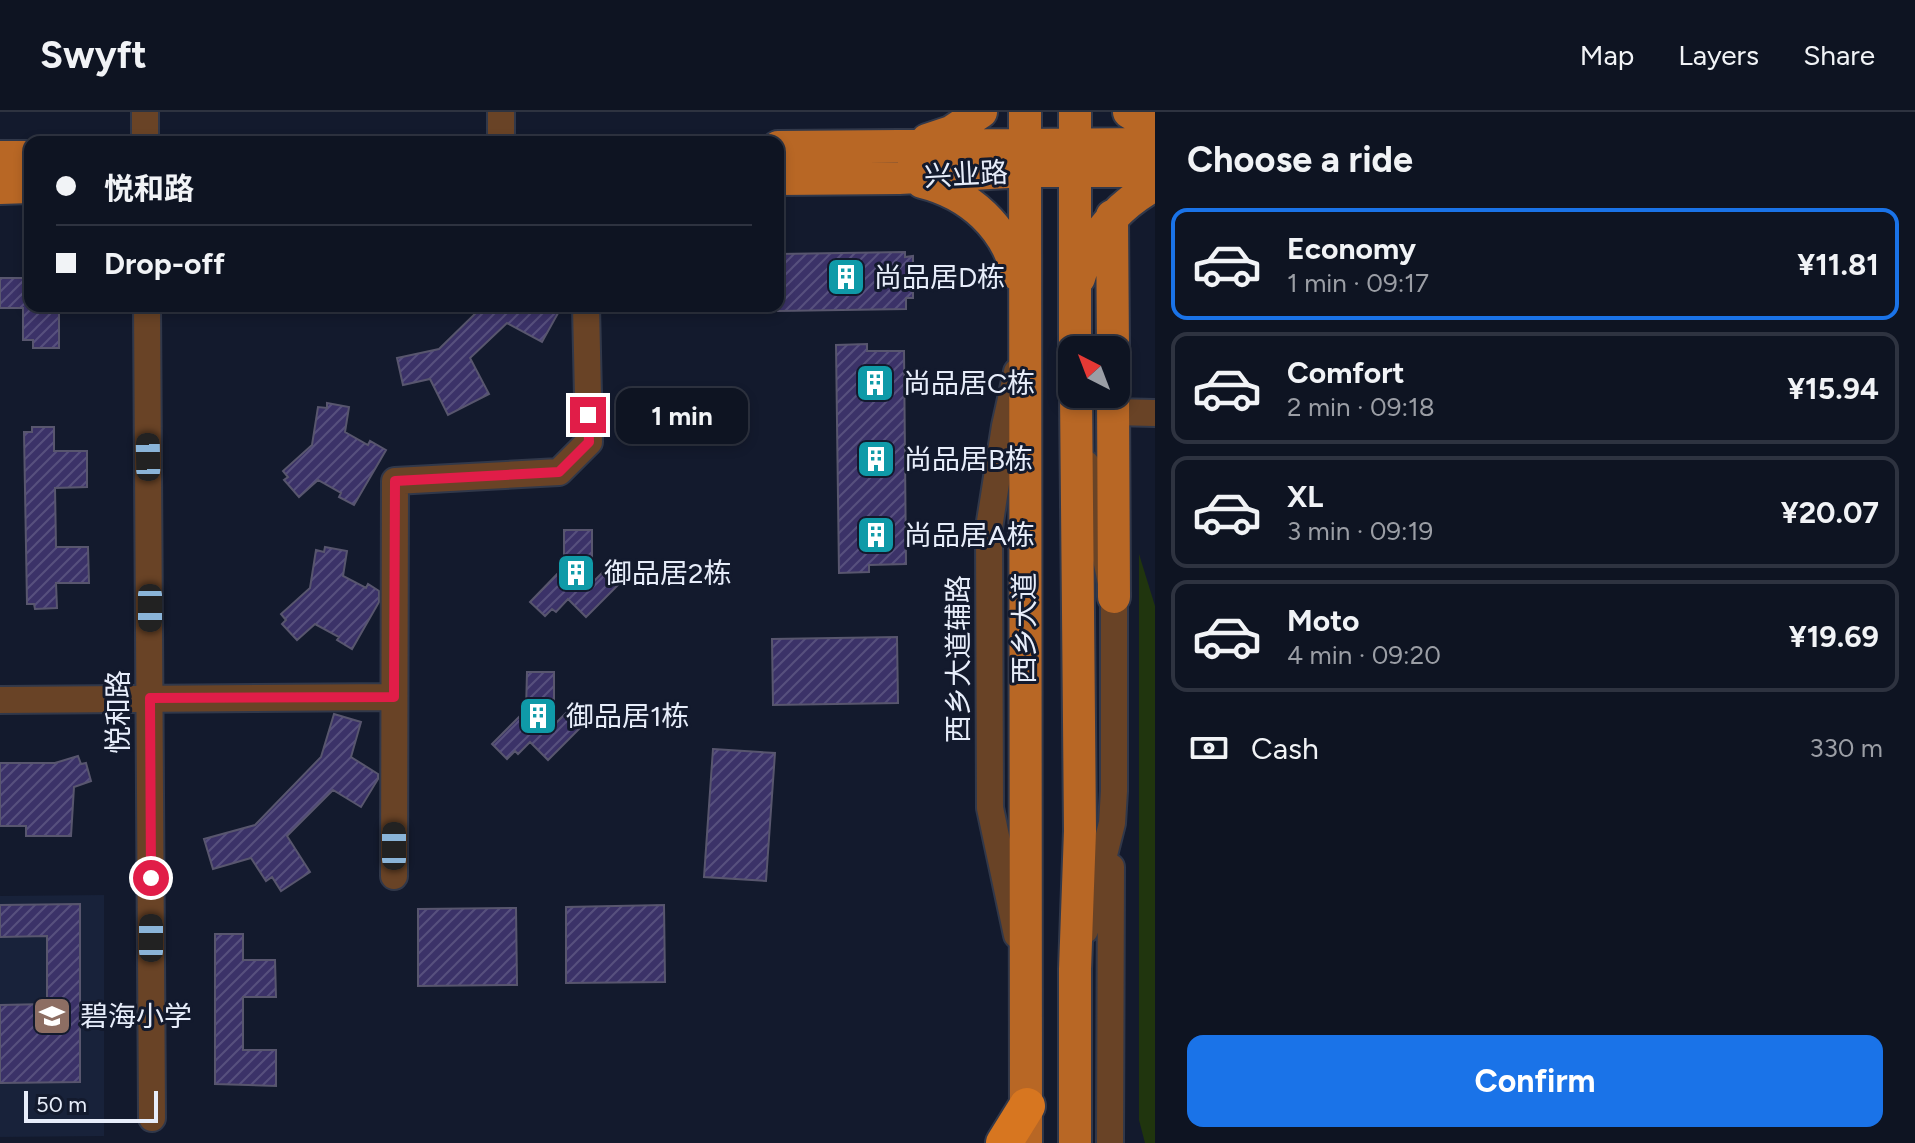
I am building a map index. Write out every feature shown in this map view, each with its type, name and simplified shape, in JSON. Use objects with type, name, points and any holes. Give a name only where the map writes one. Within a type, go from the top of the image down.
[{"type":"highway","points":[[1004,1143],[1027,1106]]},
{"type":"main road","points":[[981,112],[899,162],[960,196],[987,218],[1007,246],[1015,264],[1024,302]]},
{"type":"main road","name":"西乡大道","points":[[1025,112],[1026,1143]]},
{"type":"main road","points":[[1074,336],[1075,112]]},
{"type":"main road","points":[[1129,112],[1155,128]]},
{"type":"main road","name":"兴业路","points":[[1075,158],[1155,144]]},
{"type":"main road","name":"兴业路","points":[[784,148],[899,162]]},
{"type":"main road","points":[[0,157],[24,157]]},
{"type":"main road","name":"兴业路","points":[[784,178],[899,162],[1025,158],[1075,158],[1155,171]]},
{"type":"main road","points":[[1073,301],[1087,255],[1100,231],[1121,207],[1155,185]]},
{"type":"main road","points":[[0,188],[24,187]]},
{"type":"main road","points":[[1112,216],[1113,336]]},
{"type":"main road","name":"西乡大道","points":[[1075,1143],[1075,969],[1080,831],[1076,408]]},
{"type":"main road","points":[[1113,408],[1114,597]]},
{"type":"street","points":[[145,112],[145,136]]},
{"type":"street","points":[[501,112],[501,136]]},
{"type":"street","name":"悦和路","points":[[147,312],[152,1118]]},
{"type":"street","points":[[394,876],[395,481],[559,472],[589,442],[586,312]]},
{"type":"street","points":[[1130,407],[1155,413]]},
{"type":"street","points":[[1077,408],[1114,597],[1109,1142]]},
{"type":"street","points":[[0,700],[394,697]]},
{"type":"street","points":[[1075,969],[1112,823]]},
{"type":"shaded area","name":"碧海小学","points":[[104,895],[104,1136],[0,1137],[0,896]]},
{"type":"green space","points":[[1139,554],[1155,606],[1155,1143],[1145,1143],[1139,1120]]},
{"type":"building","name":"尚品居D栋","points":[[905,252],[905,257],[913,256],[913,298],[906,298],[906,309],[784,311],[784,254]]},
{"type":"building","points":[[0,278],[24,278],[24,312],[59,312],[59,348],[33,348],[33,340],[23,340],[23,308],[0,308]]},
{"type":"building","points":[[477,312],[559,312],[542,342],[507,323],[470,358],[489,394],[448,415],[430,379],[403,385],[397,358],[439,349]]},
{"type":"building","points":[[867,344],[867,351],[904,351],[906,564],[869,565],[869,572],[839,573],[836,345]]},
{"type":"building","points":[[327,403],[349,407],[345,432],[368,445],[370,441],[386,450],[354,505],[339,497],[341,493],[318,480],[299,497],[284,480],[288,477],[283,471],[312,445],[318,407],[327,408]]},
{"type":"building","points":[[32,427],[54,427],[54,451],[87,451],[87,487],[55,488],[56,547],[88,547],[89,583],[56,583],[57,608],[35,609],[34,604],[27,604],[24,432],[32,432]]},
{"type":"building","name":"御品居2栋","points":[[564,530],[592,530],[592,583],[614,561],[628,575],[586,617],[568,599],[556,612],[552,609],[545,616],[530,602],[564,567]]},
{"type":"building","points":[[325,547],[347,551],[343,576],[379,591],[379,602],[352,649],[337,640],[339,637],[315,624],[297,640],[282,624],[286,620],[281,614],[310,588],[316,550],[324,552]]},
{"type":"building","points":[[897,637],[898,703],[773,705],[772,639]]},
{"type":"building","name":"御品居1栋","points":[[527,672],[554,672],[554,725],[576,703],[591,717],[548,760],[530,742],[518,754],[515,751],[507,759],[492,744],[526,710]]},
{"type":"building","points":[[334,714],[361,722],[351,757],[378,774],[361,807],[333,790],[287,836],[310,872],[281,891],[272,877],[266,881],[251,858],[213,869],[204,839],[255,825],[321,757]]},
{"type":"building","points":[[713,749],[775,753],[766,881],[704,877]]},
{"type":"building","points":[[78,756],[81,764],[86,763],[91,781],[74,787],[71,836],[26,836],[26,826],[0,826],[0,763],[55,763]]},
{"type":"building","points":[[80,904],[80,1082],[0,1083],[0,1005],[47,1004],[47,936],[0,937],[0,905]]},
{"type":"building","points":[[664,905],[665,982],[566,983],[566,907]]},
{"type":"building","points":[[516,908],[517,985],[418,986],[418,909]]},
{"type":"building","points":[[215,934],[243,934],[243,960],[275,960],[276,997],[243,997],[243,1050],[276,1050],[276,1086],[215,1084]]},
{"type":"place","name":"尚品居D栋","points":[[846,277]]},
{"type":"place","name":"尚品居C栋","points":[[875,383]]},
{"type":"place","name":"尚品居B栋","points":[[876,459]]},
{"type":"place","name":"尚品居A栋","points":[[876,535]]},
{"type":"place","name":"御品居2栋","points":[[576,573]]},
{"type":"place","name":"御品居1栋","points":[[538,716]]},
{"type":"place","name":"碧海小学","points":[[52,1016]]},
{"type":"route","points":[[151,878],[150,698],[394,697],[395,481],[559,472],[589,442],[588,415]]}]
